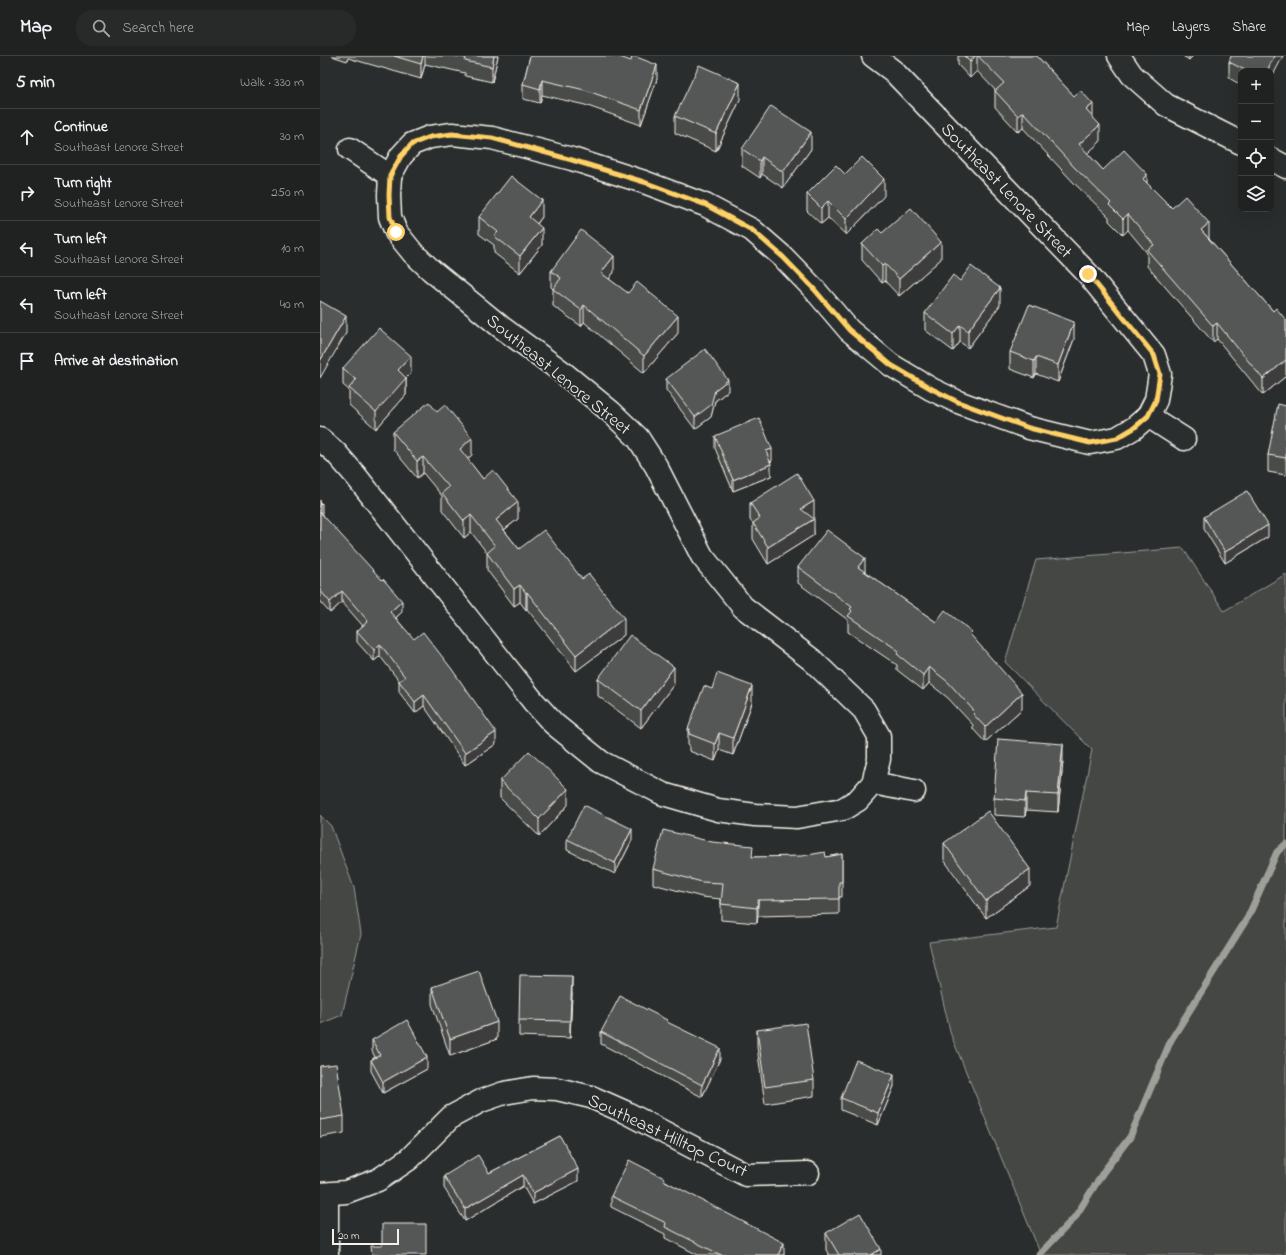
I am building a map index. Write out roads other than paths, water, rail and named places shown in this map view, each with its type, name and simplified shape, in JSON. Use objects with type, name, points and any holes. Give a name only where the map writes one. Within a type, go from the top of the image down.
[{"type":"street","name":"Southeast Lenore Street","points":[[320,439],[336,453],[356,476],[533,702],[554,724],[601,762],[663,794],[718,810],[755,816],[797,817],[843,810],[858,800],[873,783],[879,759],[879,736],[864,710],[812,660],[744,607],[719,579],[702,556],[656,466],[638,438],[611,412],[567,375],[501,327],[431,270],[414,253],[396,232],[390,217],[389,195],[390,176],[401,156],[412,144],[430,137],[452,134],[492,138],[644,182],[706,205],[752,230],[783,257],[849,330],[891,365],[932,389],[958,402],[1029,428],[1090,443],[1117,438],[1134,428],[1148,416],[1156,400],[1160,374],[1154,355],[1088,274],[894,71],[873,56]]},
{"type":"street","points":[[1118,56],[1132,76],[1166,105],[1238,141]]},
{"type":"street","points":[[350,149],[390,176]]},
{"type":"street","points":[[1274,161],[1286,167]]},
{"type":"street","points":[[1148,416],[1184,439]]},
{"type":"street","points":[[873,783],[914,792]]},
{"type":"street","name":"Southeast Hilltop Court","points":[[323,1194],[346,1192],[378,1180],[409,1159],[452,1117],[481,1100],[504,1093],[533,1088],[557,1089],[591,1097],[625,1112],[746,1175],[808,1173]]},
{"type":"street","points":[[323,1194],[327,1255]]},
{"type":"waterway","points":[[1039,1255],[1075,1217],[1104,1171],[1130,1137],[1171,1040],[1248,917],[1277,852],[1286,844]]}]
